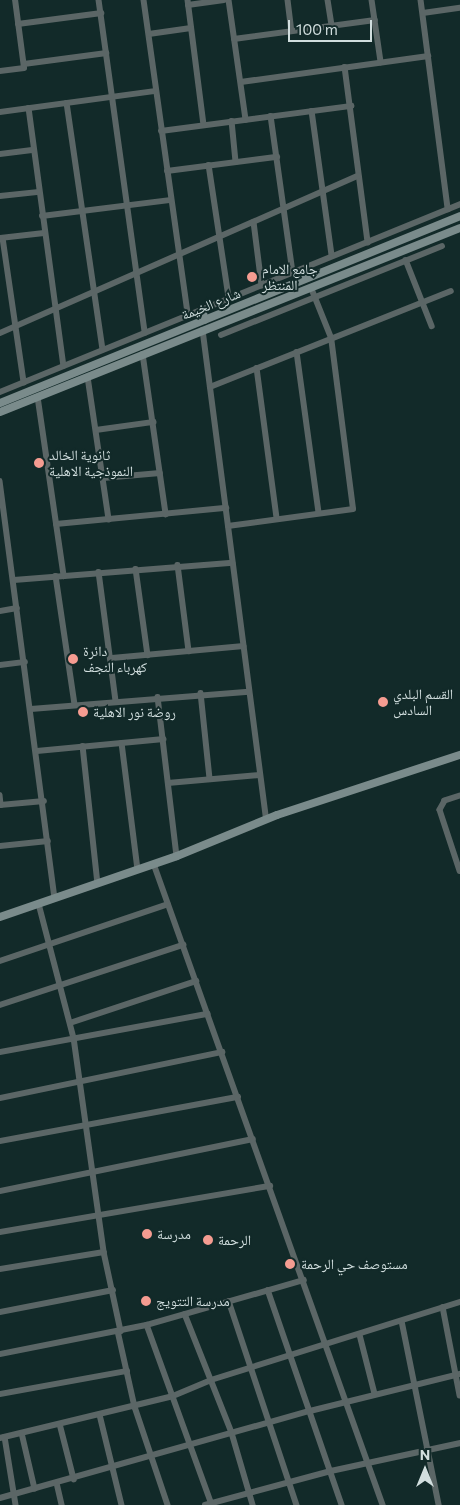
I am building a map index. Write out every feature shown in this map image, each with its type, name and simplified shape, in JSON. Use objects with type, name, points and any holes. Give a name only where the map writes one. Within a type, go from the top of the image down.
[{"type":"street","points":[[0,71],[24,68],[15,0]]},
{"type":"street","points":[[99,0],[145,333]]},
{"type":"street","points":[[144,0],[170,200],[188,315]]},
{"type":"street","points":[[204,125],[188,2],[224,0]]},
{"type":"street","points":[[228,0],[246,120]]},
{"type":"street","points":[[288,0],[292,31]]},
{"type":"street","points":[[328,0],[332,26]]},
{"type":"street","points":[[372,0],[381,62]]},
{"type":"street","points":[[421,0],[448,208]]},
{"type":"street","points":[[423,13],[460,8]]},
{"type":"street","points":[[18,24],[100,13]]},
{"type":"street","points":[[234,39],[375,20]]},
{"type":"street","points":[[148,34],[191,28]]},
{"type":"street","points":[[24,64],[106,53]]},
{"type":"street","points":[[241,82],[428,56]]},
{"type":"street","points":[[345,67],[368,242]]},
{"type":"street","points":[[0,112],[156,91]]},
{"type":"street","points":[[67,103],[103,349]]},
{"type":"street","points":[[161,131],[351,106]]},
{"type":"street","points":[[29,108],[44,233],[64,366]]},
{"type":"street","points":[[312,111],[332,256]]},
{"type":"street","points":[[271,116],[293,272]]},
{"type":"street","points":[[232,121],[236,162]]},
{"type":"street","points":[[0,154],[34,150]]},
{"type":"street","points":[[167,171],[277,157]]},
{"type":"street","points":[[209,166],[229,298]]},
{"type":"street","points":[[0,333],[95,289],[284,210],[358,176]]},
{"type":"street","points":[[0,196],[39,192]]},
{"type":"street","points":[[42,216],[170,200]]},
{"type":"street","points":[[0,392],[460,204]]},
{"type":"street","name":"شارع الخيمة","points":[[0,403],[460,216]]},
{"type":"street","points":[[448,221],[452,231]]},
{"type":"street","points":[[254,222],[262,285]]},
{"type":"street","name":"شارع الخيمة","points":[[0,412],[460,228]]},
{"type":"street","points":[[24,382],[2,238],[44,233]]},
{"type":"street","points":[[417,234],[421,244]]},
{"type":"street","points":[[221,335],[442,246]]},
{"type":"street","points":[[406,260],[432,326]]},
{"type":"street","points":[[228,526],[353,509],[331,338],[311,288]]},
{"type":"street","points":[[210,387],[451,291]]},
{"type":"street","points":[[202,310],[206,320]]},
{"type":"street","points":[[203,330],[248,692],[266,818]]},
{"type":"street","points":[[147,343],[134,351],[140,356],[153,422],[166,514]]},
{"type":"street","points":[[298,352],[319,513]]},
{"type":"street","points":[[98,372],[114,363],[110,358]]},
{"type":"street","points":[[257,368],[277,518]]},
{"type":"street","points":[[88,377],[109,519]]},
{"type":"street","points":[[38,397],[64,576]]},
{"type":"street","points":[[96,430],[153,422]]},
{"type":"street","points":[[103,478],[160,473]]},
{"type":"street","points":[[0,481],[44,801],[55,898]]},
{"type":"street","points":[[56,524],[226,508]]},
{"type":"street","points":[[14,580],[232,562]]},
{"type":"street","points":[[178,565],[189,651]]},
{"type":"street","points":[[136,569],[148,655]]},
{"type":"street","points":[[99,572],[112,658],[116,701]]},
{"type":"street","points":[[56,576],[75,705]]},
{"type":"street","points":[[0,611],[17,608]]},
{"type":"street","points":[[112,658],[243,646]]},
{"type":"street","points":[[0,665],[25,662]]},
{"type":"street","points":[[31,709],[201,693],[248,692]]},
{"type":"street","points":[[201,693],[210,779]]},
{"type":"street","points":[[158,697],[176,856]]},
{"type":"street","points":[[37,751],[163,739]]},
{"type":"street","points":[[122,743],[138,869]]},
{"type":"street","points":[[83,746],[98,883]]},
{"type":"street","points":[[0,917],[176,856],[266,818],[460,755]]},
{"type":"street","points":[[168,782],[259,775]]},
{"type":"street","points":[[0,795],[1,805],[44,801]]},
{"type":"street","points":[[460,796],[445,802],[440,810],[460,871]]},
{"type":"street","points":[[0,846],[48,841]]},
{"type":"street","points":[[154,864],[348,1400],[384,1505]]},
{"type":"street","points":[[39,904],[74,1038],[79,1079],[88,1125],[98,1216],[127,1371],[135,1407],[168,1505]]},
{"type":"street","points":[[0,961],[168,904]]},
{"type":"street","points":[[0,1005],[183,945]]},
{"type":"street","points":[[70,1023],[196,981]]},
{"type":"street","points":[[0,1052],[208,1014]]},
{"type":"street","points":[[0,1098],[79,1079],[222,1052]]},
{"type":"street","points":[[0,1141],[238,1097]]},
{"type":"street","points":[[0,1191],[253,1139]]},
{"type":"street","points":[[0,1232],[270,1186]]},
{"type":"street","points":[[0,1269],[104,1252]]},
{"type":"street","points":[[0,1354],[119,1331],[304,1280]]},
{"type":"street","points":[[0,1312],[113,1290]]},
{"type":"street","points":[[268,1290],[342,1505]]},
{"type":"street","points":[[229,1301],[251,1367],[266,1423],[291,1482],[297,1505]]},
{"type":"street","points":[[16,1505],[2,1437],[135,1407],[173,1396],[211,1380],[360,1335],[460,1302]]},
{"type":"street","points":[[443,1307],[458,1374],[460,1395]]},
{"type":"street","points":[[185,1314],[232,1433],[253,1505]]},
{"type":"street","points":[[402,1321],[439,1505]]},
{"type":"street","points":[[147,1324],[212,1504]]},
{"type":"street","points":[[360,1335],[376,1394]]},
{"type":"street","points":[[0,1394],[127,1371]]},
{"type":"street","points":[[0,1498],[151,1459],[310,1410],[458,1374]]},
{"type":"street","points":[[100,1415],[122,1505]]},
{"type":"street","points":[[60,1424],[74,1479]]},
{"type":"street","points":[[22,1433],[35,1489]]},
{"type":"street","points":[[205,1505],[331,1471],[460,1444]]},
{"type":"street","points":[[58,1483],[62,1505]]},
{"type":"place","name":"جامع الامام المنتظر","points":[[252,277]]},
{"type":"place","name":"ثانوية الخالد النموذجية الاهلية","points":[[39,463]]},
{"type":"place","name":"دائرة كهرباء النجف","points":[[73,659]]},
{"type":"place","name":"القسم البلدي السادس","points":[[383,702]]},
{"type":"place","name":"روضة نور الاهلية","points":[[83,712]]},
{"type":"place","name":"مدرسة","points":[[147,1234]]},
{"type":"place","name":"الرحمة","points":[[208,1240]]},
{"type":"place","name":"مستوصف حي الرحمة","points":[[290,1264]]},
{"type":"place","name":"مدرسة التتويج","points":[[146,1301]]}]
